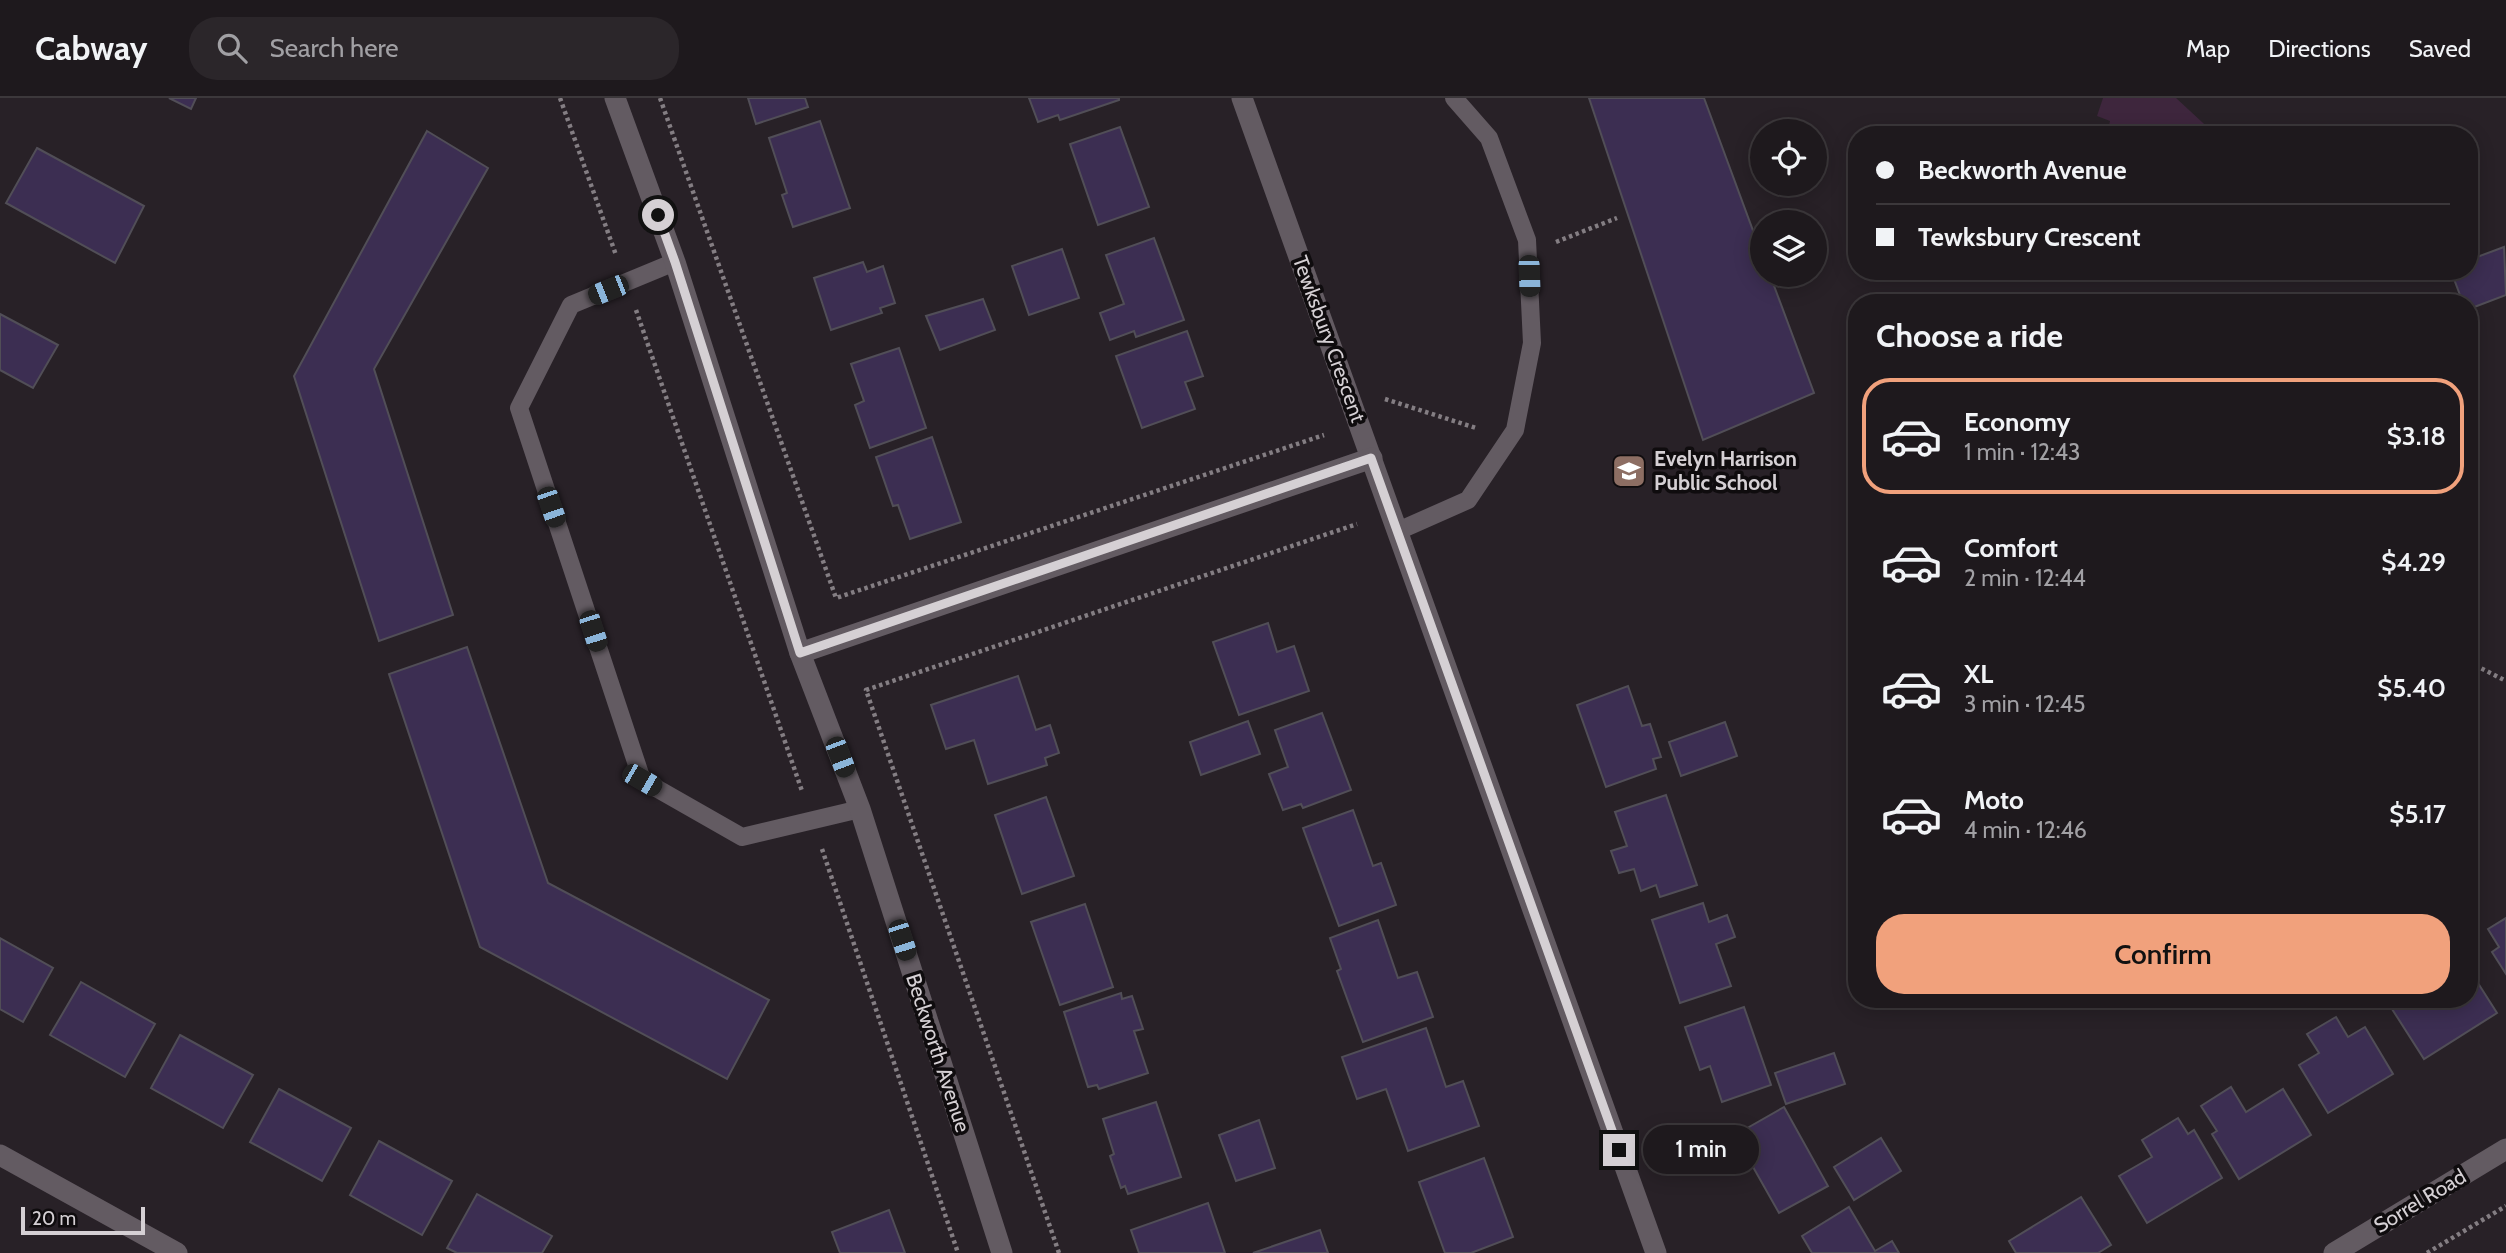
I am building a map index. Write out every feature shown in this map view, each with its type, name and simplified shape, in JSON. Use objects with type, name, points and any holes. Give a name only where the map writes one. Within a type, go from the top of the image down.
[{"type":"street","name":"Beckworth Avenue","points":[[615,98],[675,262],[800,653],[860,809],[1002,1253]]},
{"type":"street","name":"Tewksbury Crescent","points":[[1242,98],[1657,1253]]},
{"type":"street","points":[[800,653],[1371,458]]},
{"type":"street","name":"Sorrel Road","points":[[2334,1253],[2506,1149]]},
{"type":"street","points":[[0,1155],[177,1253]]},
{"type":"lane","points":[[1398,531],[1468,500],[1515,430],[1532,343],[1527,240],[1489,138],[1454,98]]},
{"type":"lane","points":[[675,262],[571,305],[519,408],[642,780],[742,837],[860,809]]},
{"type":"path","points":[[560,98],[812,821],[958,1253]]},
{"type":"path","points":[[660,98],[836,598],[1324,435]]},
{"type":"path","points":[[1528,253],[1617,218]]},
{"type":"path","points":[[1378,397],[1476,429]]},
{"type":"path","points":[[1059,1253],[866,690],[1356,524]]},
{"type":"path","points":[[2478,667],[2506,681]]},
{"type":"path","points":[[2427,1253],[2506,1206]]},
{"type":"shaded area","points":[[2103,98],[2176,98],[2206,126],[2109,126],[2110,121],[2097,116]]},
{"type":"building","points":[[169,98],[196,98],[191,109]]},
{"type":"building","points":[[748,98],[805,98],[808,107],[756,124]]},
{"type":"building","points":[[1029,98],[1119,100],[1060,120],[1058,115],[1038,122]]},
{"type":"building","points":[[1589,98],[1704,98],[1750,223],[1750,287],[1774,287],[1814,393],[1703,440]]},
{"type":"building","points":[[820,121],[850,208],[793,227],[782,195],[787,193],[769,138]]},
{"type":"building","points":[[1120,127],[1149,207],[1098,225],[1070,144]]},
{"type":"building","points":[[427,131],[488,168],[374,369],[453,615],[379,641],[294,376]]},
{"type":"building","points":[[37,148],[144,206],[115,263],[6,203]]},
{"type":"building","points":[[1154,238],[1184,320],[1136,337],[1134,331],[1110,340],[1100,313],[1124,304],[1106,255]]},
{"type":"building","points":[[2504,247],[2506,295],[2478,306],[2478,294],[2460,294],[2454,280],[2478,280],[2478,257]]},
{"type":"building","points":[[1062,249],[1079,298],[1029,315],[1012,266]]},
{"type":"building","points":[[863,262],[867,272],[883,266],[895,303],[880,308],[882,313],[831,330],[814,278]]},
{"type":"building","points":[[983,299],[995,330],[940,350],[926,316]]},
{"type":"building","points":[[0,314],[58,345],[33,388],[0,370]]},
{"type":"building","points":[[1187,331],[1203,376],[1185,382],[1195,409],[1142,428],[1116,356]]},
{"type":"building","points":[[899,348],[926,428],[870,448],[855,405],[864,401],[851,364]]},
{"type":"building","points":[[932,437],[961,522],[910,539],[898,505],[893,506],[876,457]]},
{"type":"building","points":[[1268,623],[1277,652],[1294,646],[1309,691],[1239,715],[1213,642]]},
{"type":"building","points":[[467,647],[548,883],[769,1000],[727,1079],[480,947],[389,674]]},
{"type":"building","points":[[1018,676],[1036,730],[1050,725],[1059,753],[1045,758],[1047,765],[988,784],[974,740],[946,749],[931,705]]},
{"type":"building","points":[[1628,686],[1642,726],[1650,724],[1661,757],[1653,759],[1656,769],[1606,787],[1577,705]]},
{"type":"building","points":[[1322,713],[1351,790],[1303,808],[1301,804],[1283,810],[1269,774],[1288,767],[1275,730]]},
{"type":"building","points":[[1248,721],[1260,754],[1201,775],[1190,742]]},
{"type":"building","points":[[1725,722],[1737,756],[1681,776],[1669,742]]},
{"type":"building","points":[[1666,795],[1697,885],[1660,897],[1656,885],[1641,891],[1634,869],[1619,873],[1611,851],[1627,846],[1615,812]]},
{"type":"building","points":[[1046,797],[1074,876],[1022,894],[995,815]]},
{"type":"building","points":[[1353,810],[1373,866],[1381,863],[1396,905],[1339,926],[1303,828]]},
{"type":"building","points":[[1703,903],[1709,922],[1727,915],[1735,937],[1716,944],[1731,986],[1680,1003],[1652,920]]},
{"type":"building","points":[[1085,904],[1113,987],[1060,1005],[1031,922]]},
{"type":"building","points":[[2506,918],[2506,974],[2492,952],[2499,947],[2488,929]]},
{"type":"building","points":[[1378,920],[1398,978],[1417,972],[1433,1017],[1363,1042],[1337,971],[1341,969],[1330,938]]},
{"type":"building","points":[[0,938],[53,968],[23,1022],[0,1009]]},
{"type":"building","points":[[81,982],[155,1024],[125,1077],[50,1035]]},
{"type":"building","points":[[2478,983],[2497,1013],[2424,1059],[2392,1009],[2478,1008]]},
{"type":"building","points":[[1121,993],[1122,999],[1132,996],[1143,1029],[1134,1031],[1148,1073],[1099,1089],[1097,1085],[1088,1087],[1064,1012]]},
{"type":"building","points":[[1744,1007],[1771,1085],[1722,1102],[1710,1066],[1700,1070],[1685,1027]]},
{"type":"building","points":[[2336,1017],[2348,1037],[2365,1027],[2393,1074],[2328,1113],[2299,1065],[2319,1053],[2307,1034]]},
{"type":"building","points":[[1426,1028],[1446,1087],[1463,1081],[1479,1126],[1408,1151],[1386,1089],[1357,1099],[1342,1057]]},
{"type":"building","points":[[180,1035],[253,1075],[223,1128],[151,1088]]},
{"type":"building","points":[[1834,1053],[1845,1084],[1786,1104],[1775,1073]]},
{"type":"building","points":[[2231,1087],[2246,1112],[2283,1089],[2311,1135],[2239,1179],[2212,1134],[2217,1131],[2201,1106]]},
{"type":"building","points":[[279,1089],[351,1128],[322,1181],[250,1142]]},
{"type":"building","points":[[1156,1102],[1181,1177],[1128,1194],[1125,1186],[1121,1188],[1110,1156],[1114,1154],[1103,1119]]},
{"type":"building","points":[[1784,1107],[1828,1186],[1779,1213],[1735,1135]]},
{"type":"building","points":[[2178,1118],[2188,1134],[2194,1130],[2222,1178],[2147,1223],[2119,1176],[2152,1157],[2142,1140]]},
{"type":"building","points":[[1259,1120],[1275,1168],[1236,1181],[1219,1135]]},
{"type":"building","points":[[1881,1138],[1901,1171],[1854,1200],[1834,1167]]},
{"type":"building","points":[[379,1141],[452,1181],[422,1235],[350,1195]]},
{"type":"building","points":[[1484,1158],[1513,1237],[1471,1253],[1445,1253],[1419,1182]]},
{"type":"building","points":[[477,1194],[552,1236],[542,1253],[457,1253],[447,1248]]},
{"type":"building","points":[[2081,1197],[2111,1245],[2098,1253],[2016,1253],[2009,1241]]},
{"type":"building","points":[[1208,1203],[1225,1253],[1139,1253],[1131,1230]]},
{"type":"building","points":[[1849,1207],[1875,1251],[1892,1241],[1899,1253],[1812,1253],[1802,1236]]},
{"type":"building","points":[[889,1210],[905,1253],[840,1253],[832,1232]]},
{"type":"building","points":[[1320,1230],[1328,1253],[1253,1253]]},
{"type":"place","name":"Evelyn Harrison Public School","points":[[1629,471]]},
{"type":"route","points":[[658,215],[800,653],[1371,458],[1619,1150]]}]
